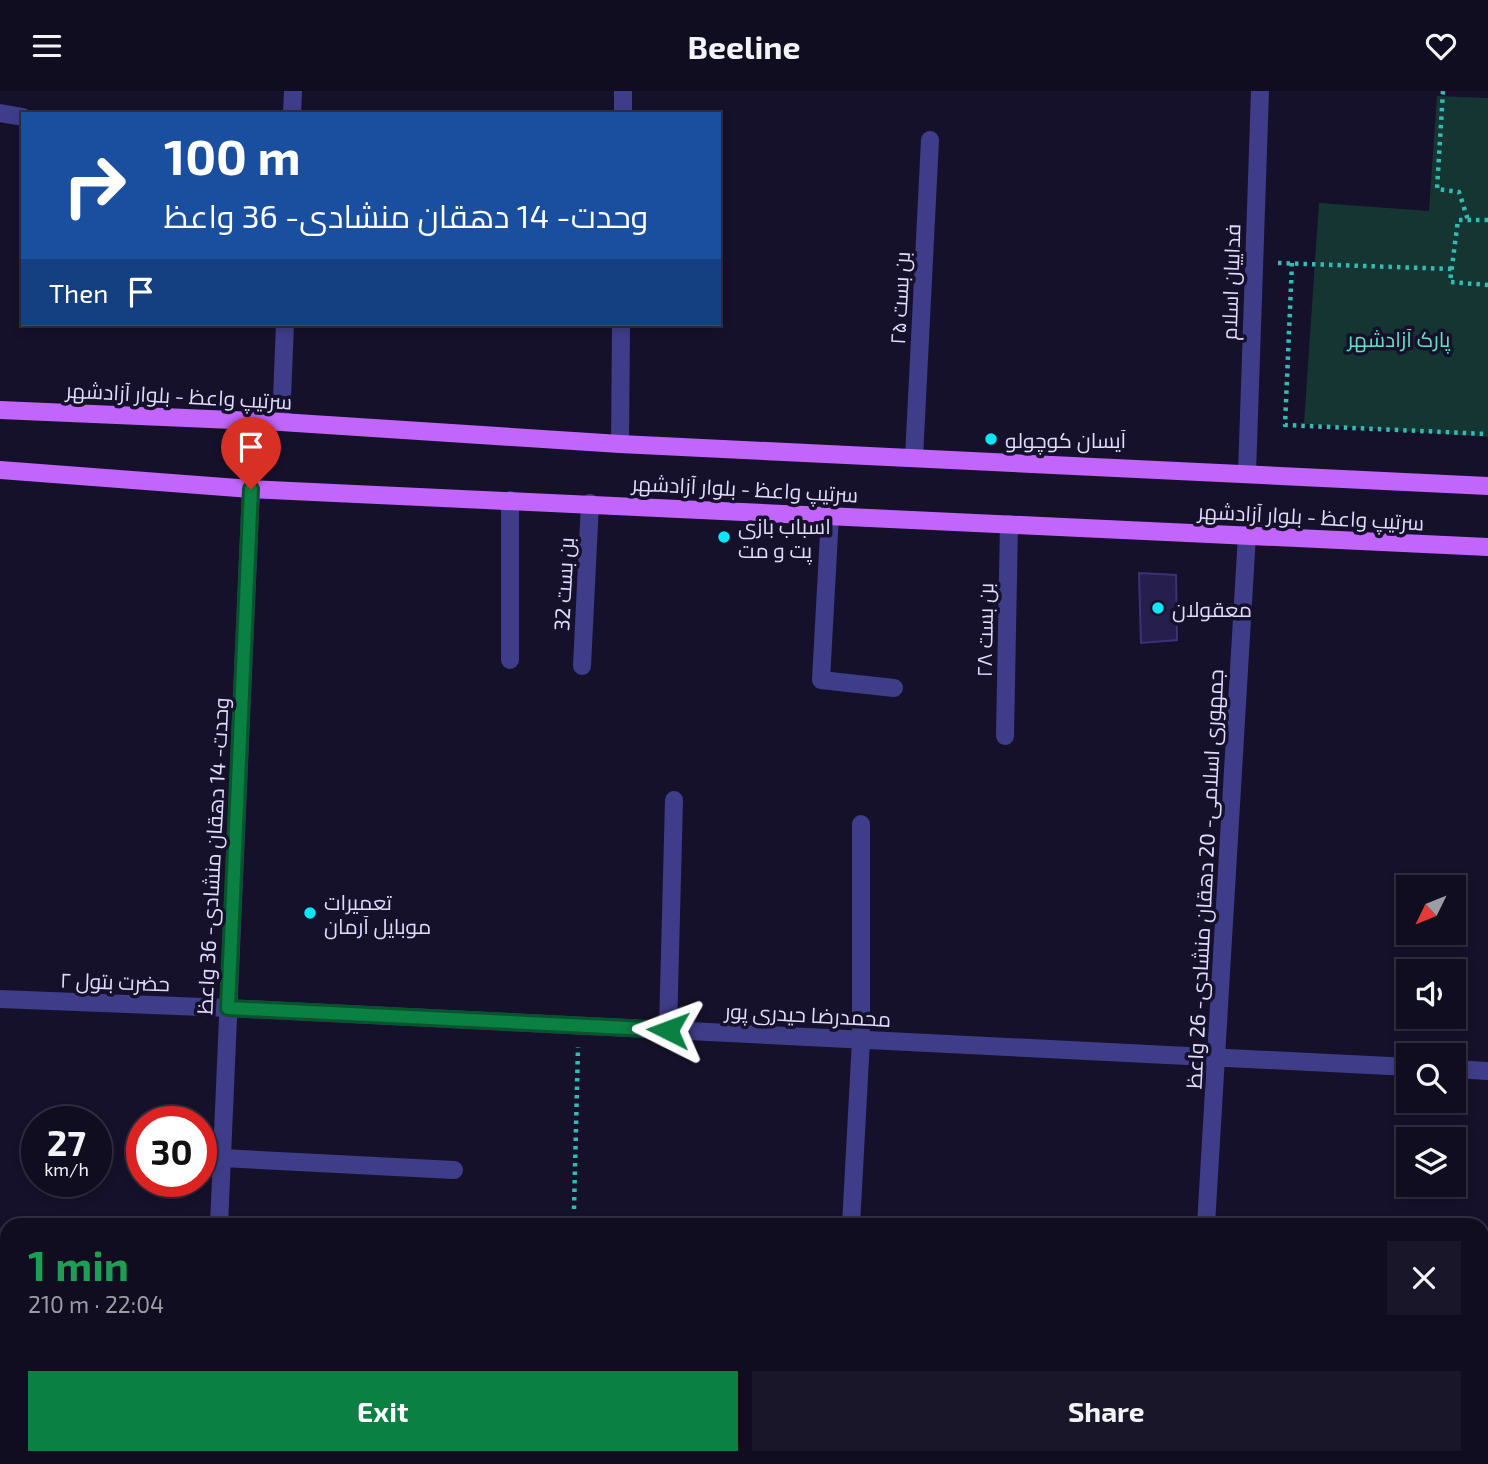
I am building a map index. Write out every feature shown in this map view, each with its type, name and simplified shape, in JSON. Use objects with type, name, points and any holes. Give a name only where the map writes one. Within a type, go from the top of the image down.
[{"type":"main road","name":"سرتیپ واعظ - بلوار آزادشهر","points":[[0,409],[281,422],[620,444],[1488,486]]},
{"type":"main road","name":"سرتیپ واعظ - بلوار آزادشهر","points":[[0,470],[251,489],[1488,547]]},
{"type":"street","points":[[292,112],[293,91]]},
{"type":"street","points":[[623,91],[623,112]]},
{"type":"street","name":"فداییان اسلام","points":[[1247,474],[1260,91]]},
{"type":"street","points":[[0,113],[21,117]]},
{"type":"street","name":"بن بست ۲۵","points":[[914,458],[930,140]]},
{"type":"street","points":[[281,422],[285,326]]},
{"type":"street","points":[[620,444],[621,326]]},
{"type":"street","name":"وحدت- 14 دهقان منشادی- 36 واعظ","points":[[219,1218],[251,489]]},
{"type":"street","points":[[510,500],[510,660]]},
{"type":"street","name":"بن بست 32","points":[[582,666],[590,503]]},
{"type":"street","points":[[830,515],[821,680],[894,688]]},
{"type":"street","name":"بن بست ۲۸","points":[[1004,736],[1009,524]]},
{"type":"street","name":"جمهوری اسلامی- 20 دهقان منشادی- 26 واعظ","points":[[1206,1218],[1247,535]]},
{"type":"street","points":[[668,1030],[674,800]]},
{"type":"street","points":[[851,1218],[862,1040],[860,824]]},
{"type":"street","name":"حضرت بتول ۲","points":[[0,999],[228,1008]]},
{"type":"street","name":"محمدرضا حیدری پور","points":[[228,1008],[1396,1066]]},
{"type":"street","points":[[1466,1070],[1488,1071]]},
{"type":"street","points":[[222,1158],[454,1170]]},
{"type":"path","points":[[1443,91],[1437,190],[1459,192],[1468,220]]},
{"type":"path","points":[[1488,220],[1458,220],[1450,282],[1488,285]]},
{"type":"path","points":[[1254,262],[1452,269]]},
{"type":"path","points":[[1292,263],[1285,425],[1488,434]]},
{"type":"path","points":[[574,1209],[578,1026]]},
{"type":"green space","name":"پارک آزادشهر","points":[[1437,96],[1488,98],[1488,437],[1304,424],[1319,203],[1429,211]]},
{"type":"building","name":"معقولان","points":[[1139,573],[1176,575],[1177,640],[1141,643]]},
{"type":"place","name":"آیسان کوچولو","points":[[991,439]]},
{"type":"place","name":"اسباب بازی پت و مت","points":[[724,537]]},
{"type":"place","name":"معقولان","points":[[1158,608]]},
{"type":"place","name":"تعمیرات موبایل آرمان","points":[[310,913]]},
{"type":"route","points":[[251,489],[228,1008],[668,1030]]}]
